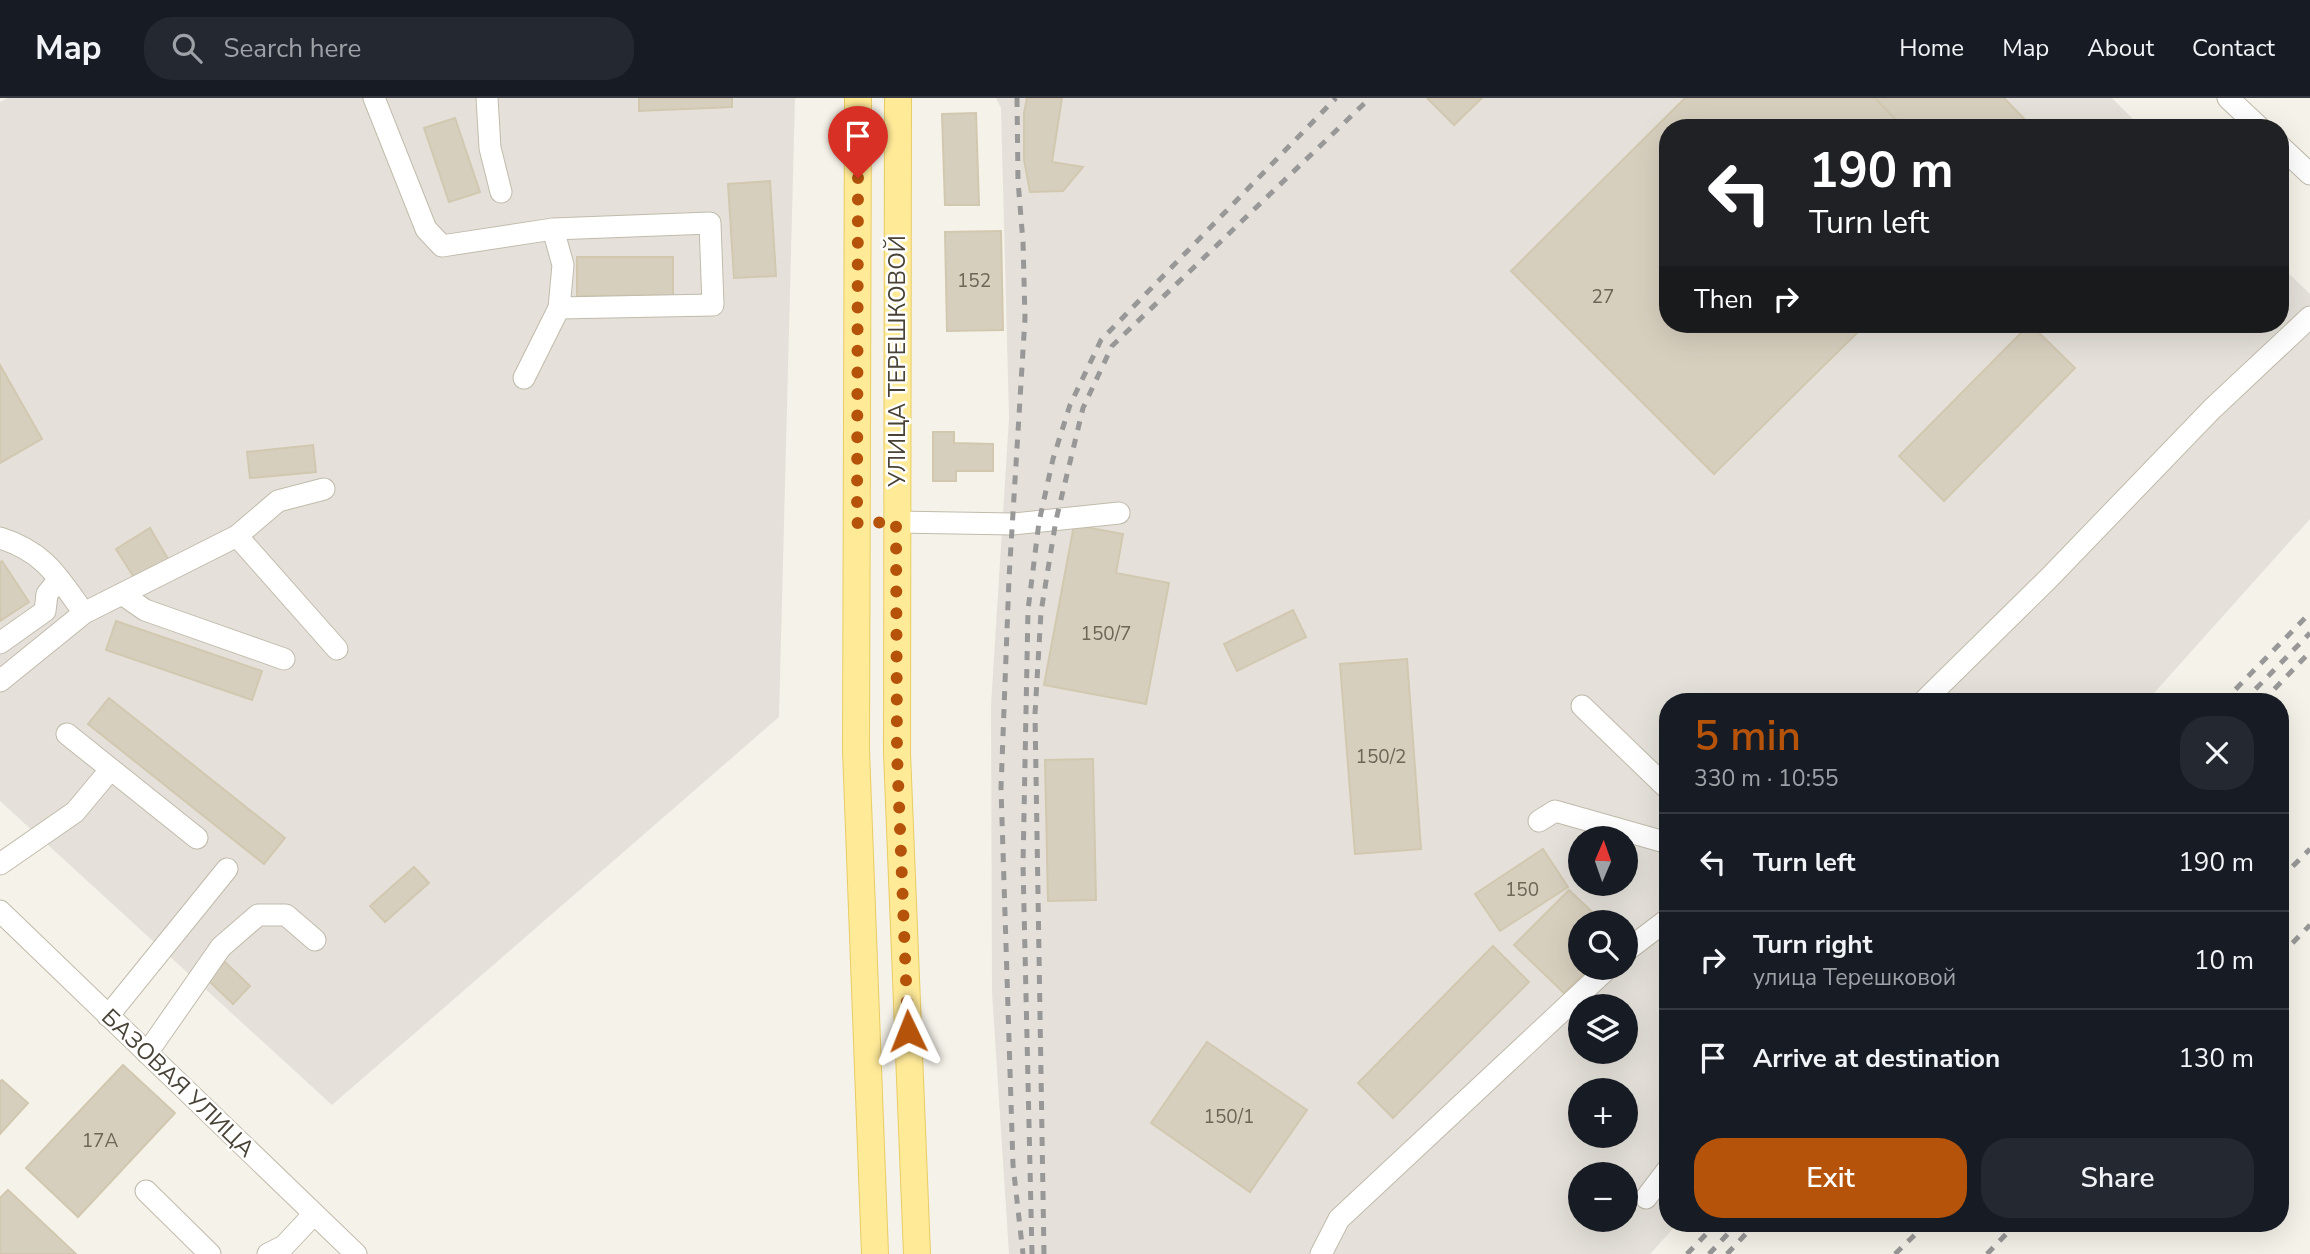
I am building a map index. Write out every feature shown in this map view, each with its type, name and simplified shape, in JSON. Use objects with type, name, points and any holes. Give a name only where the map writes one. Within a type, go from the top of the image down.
[{"type":"main road","name":"УЛИЦА ТЕРЕШКОВОЙ","points":[[858,98],[856,750],[875,1254]]},
{"type":"main road","name":"УЛИЦА ТЕРЕШКОВОЙ","points":[[898,98],[897,753],[917,1254]]},
{"type":"main road","points":[[857,523],[896,522]]},
{"type":"street","points":[[374,98],[426,229],[442,246],[553,229],[710,223],[713,305],[559,308]]},
{"type":"street","points":[[487,98],[489,148],[501,192]]},
{"type":"street","points":[[2228,98],[2250,119]]},
{"type":"street","points":[[2289,154],[2310,174]]},
{"type":"street","points":[[524,378],[559,308],[563,265],[553,229]]},
{"type":"street","points":[[1932,693],[2050,577],[2212,409],[2310,317]]},
{"type":"street","points":[[0,681],[84,613],[237,536],[278,501],[324,489]]},
{"type":"street","points":[[896,522],[1013,524],[1119,513]]},
{"type":"street","points":[[237,536],[337,649]]},
{"type":"street","points":[[0,538],[16,543],[47,562],[84,613]]},
{"type":"street","points":[[0,643],[45,611],[47,594],[59,579]]},
{"type":"street","points":[[122,594],[145,610],[284,659]]},
{"type":"street","points":[[1582,706],[1659,780]]},
{"type":"street","points":[[66,734],[197,838]]},
{"type":"street","points":[[0,864],[75,812],[110,770]]},
{"type":"street","points":[[1539,821],[1555,811],[1659,840]]},
{"type":"street","points":[[108,1016],[227,869]]},
{"type":"street","name":"БАЗОВАЯ УЛИЦА","points":[[0,911],[356,1254]]},
{"type":"street","points":[[147,1053],[220,947],[258,915],[286,915],[315,940]]},
{"type":"street","points":[[1638,942],[1659,926]]},
{"type":"street","points":[[1321,1254],[1339,1219],[1595,980]]},
{"type":"street","points":[[1646,1198],[1659,1181]]},
{"type":"street","points":[[146,1191],[211,1254]]},
{"type":"street","points":[[268,1254],[284,1245],[314,1214]]},
{"type":"shaded area","points":[[8,98],[795,98],[779,717],[332,1105],[0,801],[0,102]]},
{"type":"shaded area","points":[[996,98],[2112,98],[2133,119],[1659,119],[1659,333],[2289,333],[2289,274],[2310,294],[2310,519],[2154,693],[1659,693],[1659,1232],[1670,1232],[1650,1254],[1009,1254],[992,992],[991,705],[1009,418],[1001,108]]},
{"type":"building","points":[[639,98],[732,98],[732,107],[639,111]]},
{"type":"building","points":[[1027,98],[1062,98],[1052,162],[1083,167],[1063,191],[1030,192],[1024,160],[1024,113]]},
{"type":"building","points":[[1427,98],[1482,98],[1454,125]]},
{"type":"building","points":[[1685,98],[1875,98],[1895,119],[1664,119]]},
{"type":"building","points":[[1875,98],[2004,98],[2024,119],[1895,119]]},
{"type":"building","points":[[976,113],[979,205],[945,205],[942,114]]},
{"type":"building","points":[[455,118],[480,192],[449,202],[424,128]]},
{"type":"building","points":[[1659,124],[1659,333],[1857,333],[1714,474],[1511,271]]},
{"type":"building","points":[[770,181],[776,276],[734,278],[728,184]]},
{"type":"building","points":[[1001,231],[1003,330],[947,331],[945,232]]},
{"type":"building","points":[[577,257],[673,257],[673,295],[577,296]]},
{"type":"building","points":[[2021,333],[2039,333],[2075,368],[1944,501],[1899,456]]},
{"type":"building","points":[[0,365],[42,439],[0,463]]},
{"type":"building","points":[[933,432],[954,432],[954,443],[993,444],[993,471],[956,471],[956,481],[933,481]]},
{"type":"building","points":[[313,445],[316,472],[250,478],[247,452]]},
{"type":"building","points":[[1074,525],[1123,534],[1116,573],[1169,583],[1146,704],[1044,685]]},
{"type":"building","points":[[150,528],[168,559],[135,579],[116,549]]},
{"type":"building","points":[[2,561],[29,602],[0,621],[0,563]]},
{"type":"building","points":[[1293,610],[1306,637],[1237,671],[1224,644]]},
{"type":"building","points":[[116,621],[262,671],[252,700],[106,650]]},
{"type":"building","points":[[1407,659],[1421,849],[1355,854],[1340,664]]},
{"type":"building","points":[[109,698],[285,838],[264,864],[88,724]]},
{"type":"building","points":[[1093,759],[1096,900],[1048,901],[1045,760]]},
{"type":"building","points":[[1543,849],[1568,887],[1500,931],[1475,894]]},
{"type":"building","points":[[414,867],[429,883],[385,922],[370,906]]},
{"type":"building","points":[[1568,891],[1568,896],[1575,896],[1590,910],[1568,910],[1568,980],[1577,980],[1564,993],[1514,945]]},
{"type":"building","points":[[1493,946],[1529,982],[1393,1118],[1358,1083]]},
{"type":"building","points":[[225,962],[250,986],[233,1004],[208,980]]},
{"type":"building","points":[[1207,1042],[1307,1110],[1250,1192],[1151,1123]]},
{"type":"building","points":[[123,1065],[175,1113],[78,1217],[26,1168]]},
{"type":"building","points":[[0,1081],[28,1103],[0,1134]]},
{"type":"building","points":[[8,1190],[76,1254],[0,1254],[0,1198]]},
{"type":"railway","points":[[1017,98],[1025,318],[1009,578],[1001,788],[1013,1165],[1023,1254]]},
{"type":"railway","points":[[1032,1254],[1023,865],[1028,610],[1039,522],[1053,459],[1070,405],[1101,340],[1336,98]]},
{"type":"railway","points":[[1044,1254],[1035,714],[1041,612],[1056,520],[1083,408],[1112,346],[1370,98]]},
{"type":"railway","points":[[2232,693],[2310,613]]},
{"type":"railway","points":[[2252,693],[2310,633]]},
{"type":"railway","points":[[2271,693],[2310,652]]},
{"type":"railway","points":[[2289,870],[2310,849]]},
{"type":"railway","points":[[2289,947],[2310,925]]},
{"type":"railway","points":[[1687,1254],[1708,1232]]},
{"type":"railway","points":[[1709,1254],[1730,1232]]},
{"type":"railway","points":[[1727,1254],[1748,1232]]},
{"type":"railway","points":[[1895,1254],[1918,1232]]},
{"type":"railway","points":[[1987,1254],[2008,1232]]},
{"type":"route","points":[[858,178],[857,523],[896,522],[897,753],[908,1031]]}]
